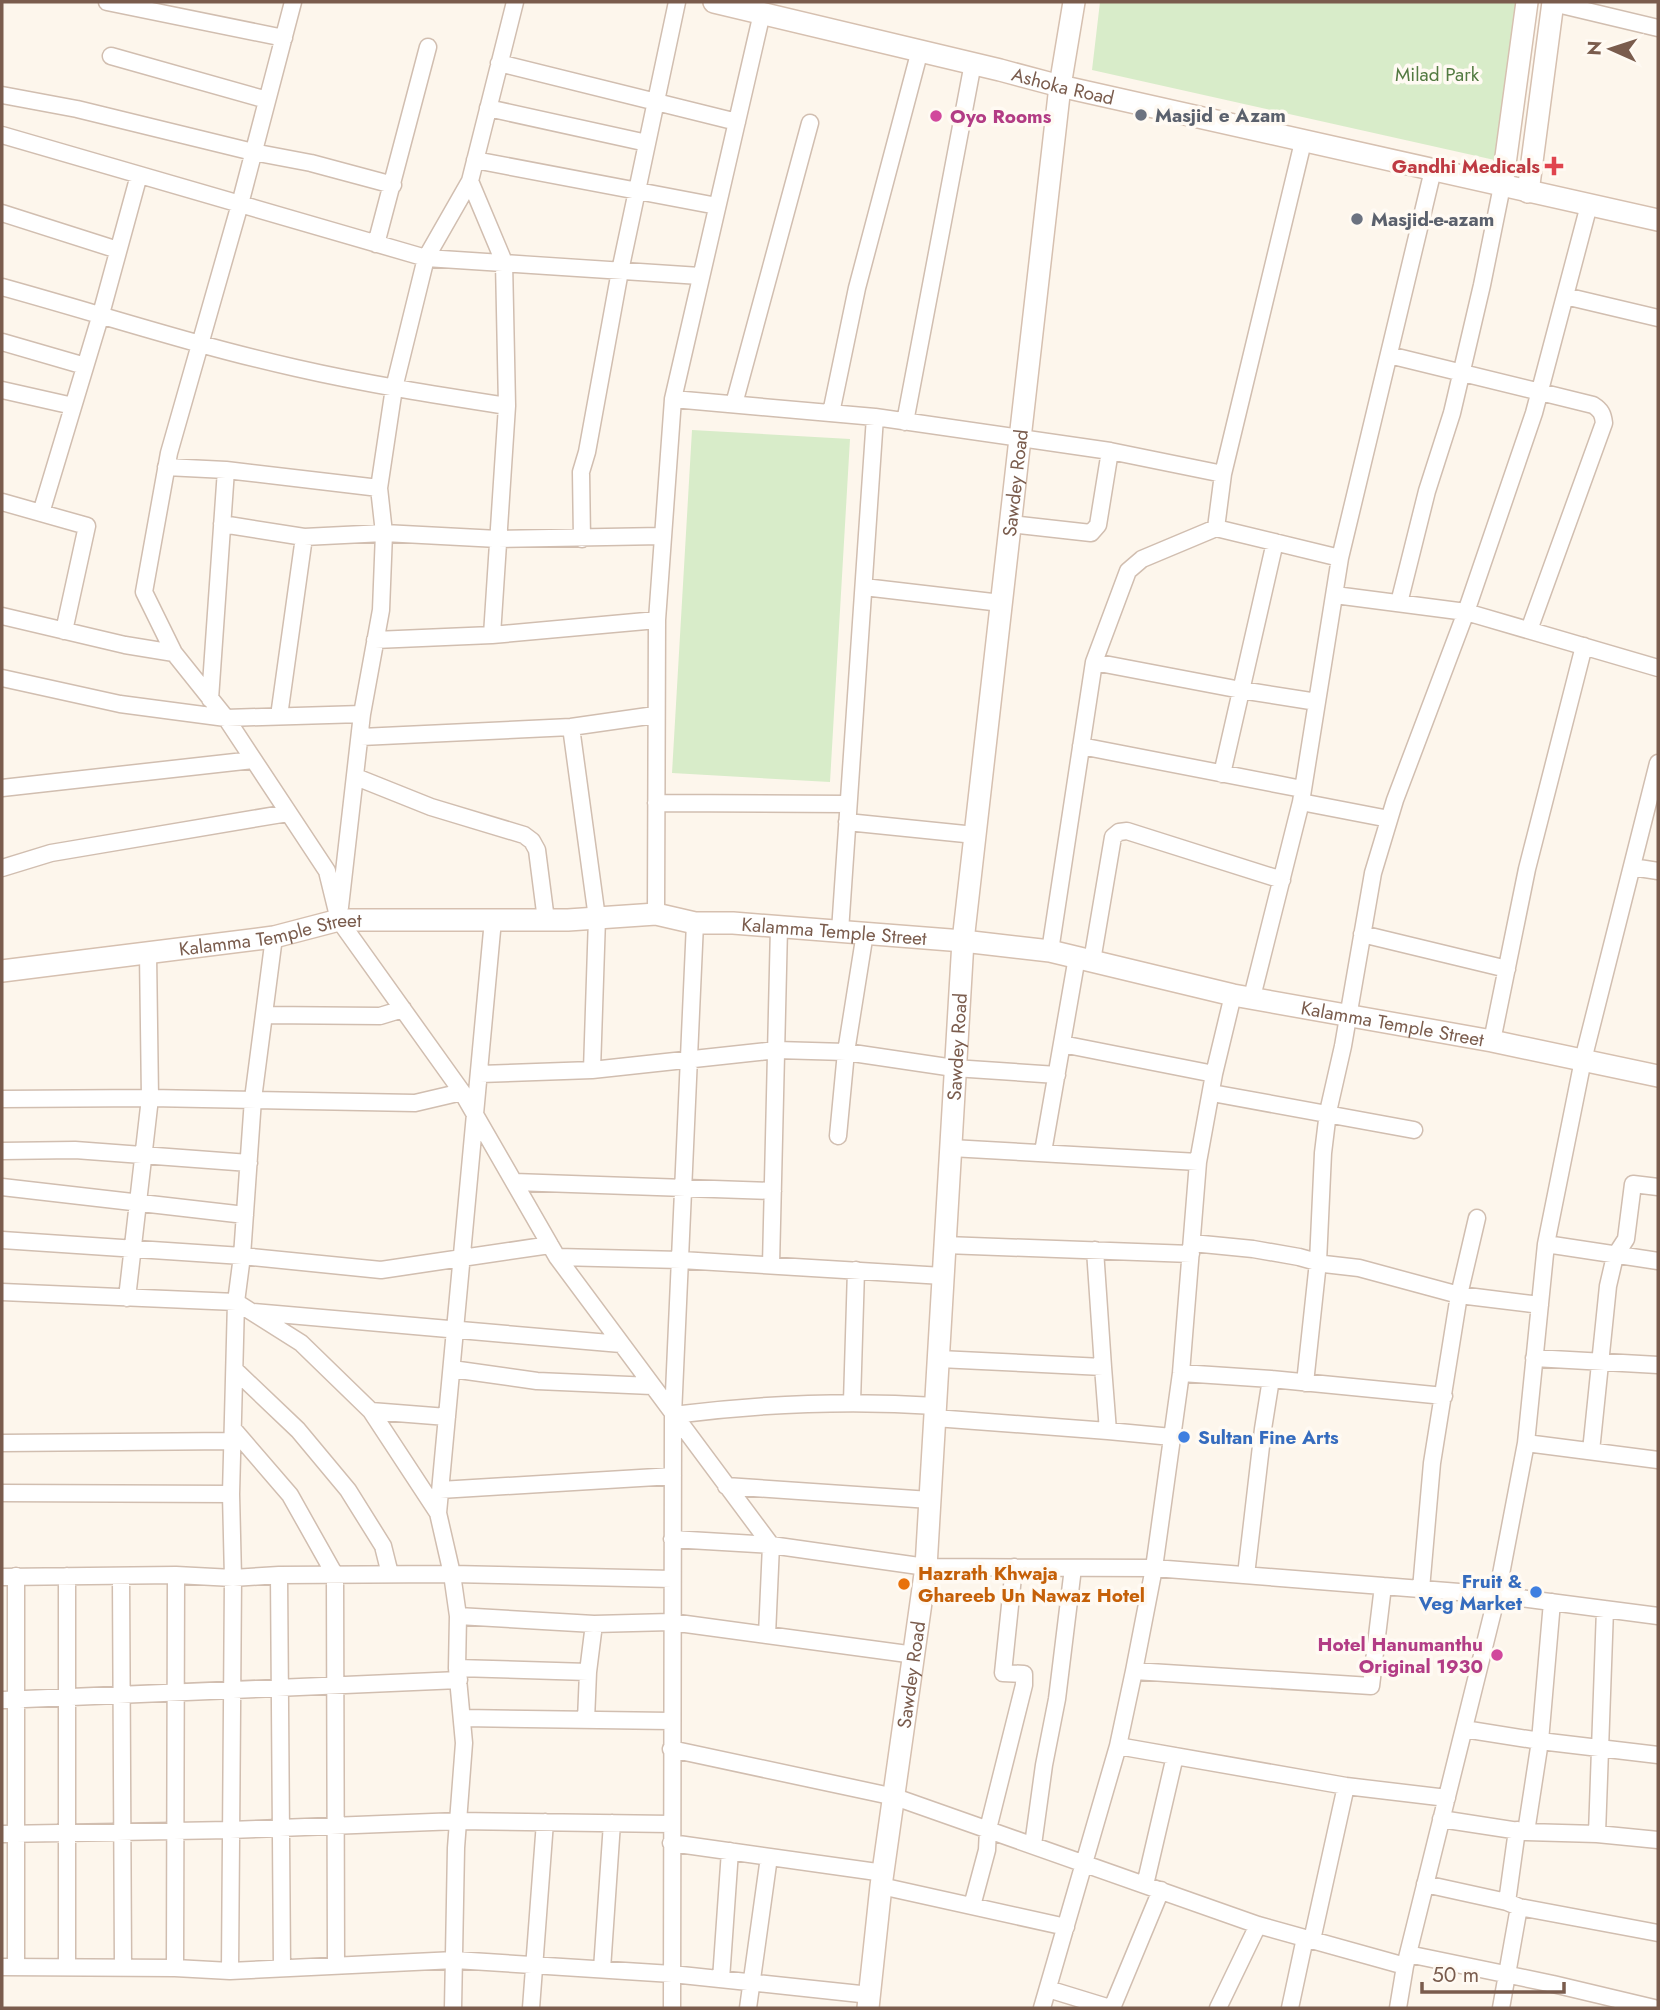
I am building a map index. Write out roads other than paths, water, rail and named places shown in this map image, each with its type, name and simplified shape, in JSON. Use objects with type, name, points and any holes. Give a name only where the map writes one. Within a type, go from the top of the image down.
[{"type":"street","points":[[107,2],[284,38]]},
{"type":"street","points":[[293,2],[166,467],[144,592],[174,653],[226,718],[327,871],[339,920],[462,1092],[553,1251],[771,1545],[767,1635]]},
{"type":"street","points":[[339,920],[362,714],[381,610],[384,533],[379,488],[394,388],[426,258],[470,181],[514,2]]},
{"type":"street","points":[[582,539],[581,472],[677,2]]},
{"type":"street","name":"Ashoka Road","points":[[714,2],[766,7],[1060,86],[1658,220]]},
{"type":"street","name":"Sawdey Road","points":[[869,2002],[882,1880],[926,1567],[963,941],[1060,86],[1074,2]]},
{"type":"street","points":[[1399,603],[1427,491],[1452,413],[1502,186],[1527,2]]},
{"type":"street","points":[[1528,192],[1553,3],[1658,28]]},
{"type":"street","points":[[656,914],[657,620],[673,399],[700,276],[766,7]]},
{"type":"street","points":[[376,244],[428,47]]},
{"type":"street","points":[[831,413],[857,289],[920,50]]},
{"type":"street","points":[[111,56],[267,100]]},
{"type":"street","points":[[499,63],[737,122]]},
{"type":"street","points":[[905,422],[973,63]]},
{"type":"street","points":[[2,94],[311,163],[393,185]]},
{"type":"street","points":[[488,108],[647,143]]},
{"type":"street","points":[[734,404],[810,123]]},
{"type":"street","points":[[2,135],[426,258],[700,276]]},
{"type":"street","points":[[1216,528],[1223,474],[1303,142]]},
{"type":"street","points":[[475,160],[717,206]]},
{"type":"street","points":[[1042,2008],[1118,1746],[1154,1567],[1181,1373],[1198,1162],[1214,1074],[1282,880],[1302,796],[1340,558],[1433,170]]},
{"type":"street","points":[[41,513],[139,175]]},
{"type":"street","points":[[470,181],[504,262],[507,406],[492,635]]},
{"type":"street","points":[[1305,1383],[1318,1262],[1323,1153],[1328,1112],[1343,1046],[1373,873],[1389,819],[1466,612],[1540,390],[1589,205]]},
{"type":"street","points":[[2,213],[118,250]]},
{"type":"street","points":[[2,287],[200,344],[295,368],[394,388],[507,406]]},
{"type":"street","points":[[1565,296],[1658,318]]},
{"type":"street","points":[[2,342],[85,366]]},
{"type":"street","points":[[1389,355],[1540,390],[1600,409],[1604,424],[1529,630]]},
{"type":"street","points":[[2,390],[73,406]]},
{"type":"street","points":[[673,399],[875,417],[1110,451],[1223,474]]},
{"type":"street","points":[[839,932],[875,417]]},
{"type":"street","points":[[1010,524],[1095,531],[1110,451]]},
{"type":"street","points":[[166,467],[226,470],[379,488]]},
{"type":"street","points":[[210,699],[226,470]]},
{"type":"street","points":[[2,502],[87,526],[64,631]]},
{"type":"street","points":[[222,524],[304,537],[384,533],[498,539],[662,536]]},
{"type":"street","points":[[1050,951],[1094,662],[1128,570],[1142,559],[1216,528],[1340,558]]},
{"type":"street","points":[[279,716],[304,537]]},
{"type":"street","points":[[1222,774],[1275,542]]},
{"type":"street","points":[[864,587],[1001,603]]},
{"type":"street","points":[[1335,595],[1466,612],[1658,668]]},
{"type":"street","points":[[2,616],[124,645],[174,653]]},
{"type":"street","points":[[375,640],[492,635],[657,620]]},
{"type":"street","points":[[1492,1041],[1527,869],[1584,646]]},
{"type":"street","points":[[1094,662],[1317,702]]},
{"type":"street","points":[[2,678],[120,704],[226,718],[362,714]]},
{"type":"street","points":[[361,737],[571,727],[655,715]]},
{"type":"street","points":[[571,727],[597,918],[592,1070]]},
{"type":"street","points":[[1081,746],[1222,774],[1389,819]]},
{"type":"street","points":[[2,788],[253,760]]},
{"type":"street","points":[[1398,2008],[1406,1960],[1497,1595],[1526,1443],[1546,1244],[1583,1060],[1658,763]]},
{"type":"street","points":[[356,777],[431,807],[524,835],[532,841],[537,850],[546,920]]},
{"type":"street","points":[[656,803],[848,804]]},
{"type":"street","points":[[2,867],[51,853],[288,813]]},
{"type":"street","points":[[847,822],[975,835]]},
{"type":"street","points":[[1044,1152],[1062,1044],[1113,837],[1119,832],[1127,831],[1282,880]]},
{"type":"street","points":[[1632,867],[1658,871]]},
{"type":"street","name":"Kalamma Temple Street","points":[[2,971],[274,937],[339,920],[546,920],[656,914],[695,923],[865,933],[1050,951],[1243,996],[1492,1041],[1658,1076]]},
{"type":"street","points":[[453,2008],[458,1821],[464,1743],[458,1674],[458,1616],[452,1574],[438,1513],[494,920]]},
{"type":"street","points":[[672,2008],[673,1415],[695,923]]},
{"type":"street","points":[[771,1265],[779,927]]},
{"type":"street","points":[[838,1136],[846,1052],[865,933]]},
{"type":"street","points":[[1362,934],[1507,969]]},
{"type":"street","points":[[230,1970],[233,1578],[231,1494],[236,1302],[242,1256],[253,1099],[274,937]]},
{"type":"street","points":[[127,1298],[150,1098],[148,953]]},
{"type":"street","points":[[264,1015],[380,1016],[403,1009]]},
{"type":"street","points":[[1062,1044],[1214,1074]]},
{"type":"street","points":[[480,1074],[592,1070],[777,1051],[846,1052],[954,1068],[1057,1075]]},
{"type":"street","points":[[2,1098],[415,1103],[462,1092]]},
{"type":"street","points":[[1212,1093],[1328,1112],[1414,1130]]},
{"type":"street","points":[[951,1148],[1198,1162]]},
{"type":"street","points":[[2,1151],[75,1150],[249,1163]]},
{"type":"street","points":[[514,1182],[773,1191]]},
{"type":"street","points":[[1591,1451],[1608,1286],[1615,1256],[1626,1239],[1633,1184],[1658,1187]]},
{"type":"street","points":[[2,1187],[245,1215]]},
{"type":"street","points":[[1422,1589],[1432,1463],[1459,1295],[1477,1218]]},
{"type":"street","points":[[2,1240],[242,1256],[381,1270],[463,1258],[553,1251],[943,1276]]},
{"type":"street","points":[[1546,1244],[1658,1261]]},
{"type":"street","points":[[945,1245],[1095,1250],[1253,1249],[1359,1268],[1459,1295],[1540,1305]]},
{"type":"street","points":[[1095,1250],[1108,1431]]},
{"type":"street","points":[[852,1402],[856,1270]]},
{"type":"street","points":[[2,1292],[236,1302],[301,1343],[371,1411],[438,1513]]},
{"type":"street","points":[[251,1312],[621,1344]]},
{"type":"street","points":[[1534,1358],[1658,1365]]},
{"type":"street","points":[[939,1359],[1103,1367]]},
{"type":"street","points":[[452,1369],[537,1381],[652,1386]]},
{"type":"street","points":[[235,1370],[298,1430],[348,1490],[383,1546],[390,1574]]},
{"type":"street","points":[[1181,1373],[1444,1396]]},
{"type":"street","points":[[1246,1575],[1259,1455],[1271,1379]]},
{"type":"street","points":[[673,1415],[729,1408],[852,1402],[1172,1437]]},
{"type":"street","points":[[371,1411],[447,1417]]},
{"type":"street","points":[[2,1443],[234,1436],[290,1494],[335,1574],[336,1965]]},
{"type":"street","points":[[1526,1443],[1658,1460]]},
{"type":"street","points":[[440,1490],[673,1476]]},
{"type":"street","points":[[726,1486],[930,1500]]},
{"type":"street","points":[[2,1493],[231,1494]]},
{"type":"street","points":[[672,1539],[771,1545],[926,1567],[1154,1567],[1497,1595],[1658,1616]]},
{"type":"street","points":[[972,1906],[988,1850],[988,1829],[1024,1685],[1024,1674],[1003,1673],[1014,1567]]},
{"type":"street","points":[[1033,1845],[1044,1765],[1057,1699],[1073,1568]]},
{"type":"street","points":[[672,1579],[452,1574],[279,1575],[233,1578],[176,1575],[9,1576],[9,1967],[230,1970],[455,1960],[672,1974],[751,1982],[869,2002]]},
{"type":"street","points":[[175,1968],[176,1575]]},
{"type":"street","points":[[279,1575],[282,1966]]},
{"type":"street","points":[[67,1576],[67,1967]]},
{"type":"street","points":[[121,1576],[123,1967]]},
{"type":"street","points":[[1134,1671],[1371,1686],[1383,1586]]},
{"type":"street","points":[[1501,2008],[1522,1831],[1540,1741],[1552,1602]]},
{"type":"street","points":[[1597,1834],[1605,1609]]},
{"type":"street","points":[[458,1616],[594,1624],[671,1622],[915,1655]]},
{"type":"street","points":[[586,1720],[594,1624]]},
{"type":"street","points":[[9,1700],[335,1686],[458,1674],[588,1672]]},
{"type":"street","points":[[463,1718],[671,1721]]},
{"type":"street","points":[[1464,1728],[1540,1741],[1658,1755]]},
{"type":"street","points":[[1118,1746],[1346,1786],[1447,1798]]},
{"type":"street","points":[[671,1749],[895,1797],[1258,1925],[1309,1939],[1406,1960],[1507,1974],[1599,2002],[1654,2008]]},
{"type":"street","points":[[1145,1885],[1175,1756]]},
{"type":"street","points":[[1290,2008],[1346,1786]]},
{"type":"street","points":[[1441,1819],[1522,1831],[1658,1840]]},
{"type":"street","points":[[9,1834],[230,1830],[458,1821],[671,1824]]},
{"type":"street","points":[[531,2008],[545,1822]]},
{"type":"street","points":[[602,1969],[612,1823]]},
{"type":"street","points":[[671,1843],[769,1857],[882,1880],[972,1906],[1066,1927]]},
{"type":"street","points":[[721,1979],[730,1851]]},
{"type":"street","points":[[748,2008],[769,1857]]},
{"type":"street","points":[[1425,1884],[1658,1933]]},
{"type":"street","points":[[1048,1989],[1111,2008],[1161,1890]]},
{"type":"street","points":[[1218,2008],[1258,1925]]},
{"type":"place","name":"Masjid e Azam","points":[[1141,115]]},
{"type":"place","name":"Oyo Rooms","points":[[936,116]]},
{"type":"place","name":"Gandhi Medicals","points":[[1554,166]]},
{"type":"place","name":"Masjid-e-azam","points":[[1357,219]]},
{"type":"place","name":"Sultan Fine Arts","points":[[1184,1437]]},
{"type":"place","name":"Hazrath Khwaja Ghareeb Un Nawaz Hotel","points":[[904,1584]]},
{"type":"place","name":"Fruit & Veg Market","points":[[1536,1592]]},
{"type":"place","name":"Hotel Hanumanthu Original 1930","points":[[1497,1655]]},
{"type":"park label","name":"Milad Park","points":[[1437,74]]}]
